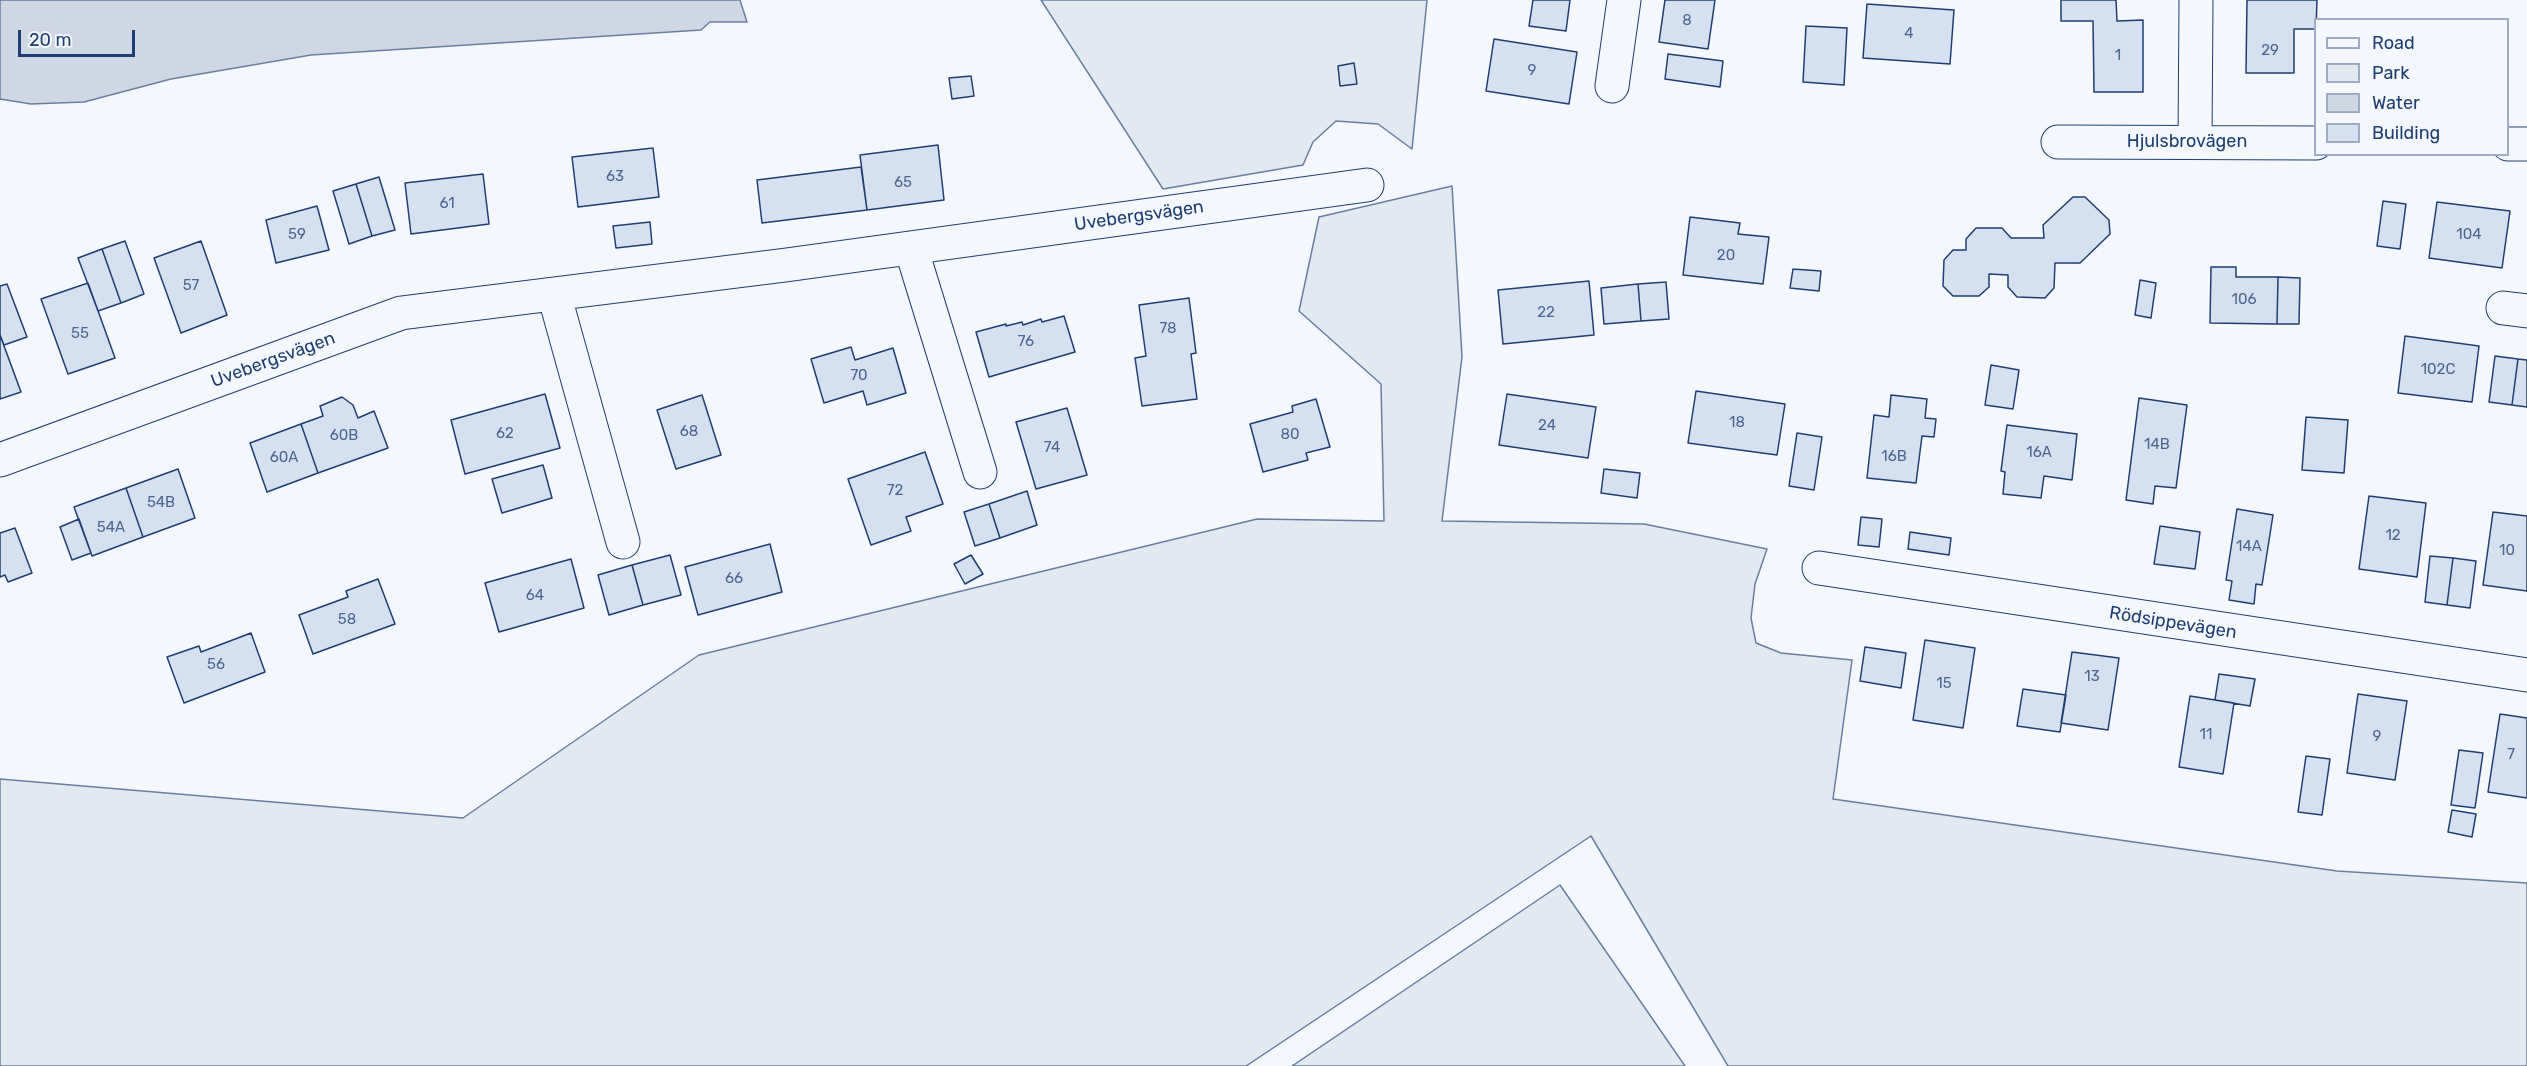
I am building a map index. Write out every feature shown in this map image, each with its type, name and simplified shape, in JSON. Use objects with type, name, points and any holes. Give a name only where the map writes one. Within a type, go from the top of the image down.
[{"type":"street","points":[[1612,86],[1624,0]]},
{"type":"street","points":[[2195,142],[2196,0]]},
{"type":"street","name":"Hjulsbrovägen","points":[[2058,142],[2314,143]]},
{"type":"street","points":[[2509,144],[2527,144]]},
{"type":"street","name":"Uvebergsvägen","points":[[0,460],[401,313],[911,248],[1367,185]]},
{"type":"street","points":[[911,248],[980,472]]},
{"type":"street","points":[[554,294],[623,542]]},
{"type":"street","name":"Rödsippevägen","points":[[1819,568],[2527,675]]},
{"type":"green space","points":[[1041,0],[1427,0],[1412,149],[1378,124],[1336,121],[1313,142],[1303,165],[1163,189]]},
{"type":"green space","points":[[1452,186],[1462,357],[1442,521],[1644,524],[1767,549],[1755,584],[1751,618],[1756,643],[1781,653],[1852,660],[1833,799],[2337,871],[2527,883],[2527,1066],[1728,1066],[1591,836],[1246,1066],[0,1066],[0,779],[463,818],[699,655],[1257,519],[1384,521],[1381,384],[1299,311],[1319,217]]},
{"type":"green space","points":[[1560,885],[1685,1066],[1292,1066]]},
{"type":"water","points":[[0,0],[740,0],[747,22],[710,22],[701,30],[311,55],[171,79],[84,102],[31,104],[0,99]]},
{"type":"building","points":[[1533,0],[1570,0],[1566,31],[1529,26]]},
{"type":"building","points":[[1665,0],[1715,0],[1708,49],[1659,42]]},
{"type":"building","points":[[2061,0],[2116,0],[2117,21],[2143,20],[2143,92],[2094,92],[2093,21],[2061,21]]},
{"type":"building","points":[[2247,0],[2317,0],[2314,29],[2294,29],[2294,73],[2246,73]]},
{"type":"building","points":[[1867,4],[1954,10],[1950,64],[1863,58]]},
{"type":"building","points":[[1806,26],[1847,28],[1844,85],[1803,82]]},
{"type":"building","points":[[1494,39],[1577,52],[1569,104],[1486,91]]},
{"type":"building","points":[[1668,54],[1723,61],[1720,87],[1665,79]]},
{"type":"building","points":[[1354,63],[1357,84],[1340,86],[1338,66]]},
{"type":"building","points":[[971,76],[974,96],[952,99],[949,78]]},
{"type":"building","points":[[938,145],[944,200],[867,210],[860,155]]},
{"type":"building","points":[[653,148],[659,197],[578,207],[572,157]]},
{"type":"building","points":[[861,167],[867,210],[762,223],[757,180]]},
{"type":"building","points":[[483,174],[489,224],[411,234],[405,183]]},
{"type":"building","points":[[379,177],[395,230],[372,236],[356,184]]},
{"type":"building","points":[[356,184],[372,236],[349,244],[333,191]]},
{"type":"building","points":[[2073,197],[2085,197],[2109,220],[2110,234],[2080,263],[2055,263],[2054,288],[2045,298],[2017,297],[2008,287],[2008,275],[1989,274],[1989,287],[1979,296],[1953,296],[1943,286],[1944,260],[1953,250],[1966,250],[1966,239],[1976,228],[2002,228],[2011,238],[2044,238],[2043,225]]},
{"type":"building","points":[[2383,201],[2406,204],[2400,249],[2377,246]]},
{"type":"building","points":[[2437,202],[2510,211],[2502,268],[2429,258]]},
{"type":"building","points":[[317,206],[329,250],[276,263],[266,220]]},
{"type":"building","points":[[1690,217],[1740,223],[1738,234],[1769,237],[1763,284],[1683,275]]},
{"type":"building","points":[[650,222],[652,244],[616,248],[613,226]]},
{"type":"building","points":[[125,241],[144,294],[121,303],[102,249]]},
{"type":"building","points":[[201,241],[227,315],[181,333],[154,258]]},
{"type":"building","points":[[102,249],[121,303],[98,311],[78,258]]},
{"type":"building","points":[[2211,267],[2236,267],[2236,277],[2278,277],[2277,324],[2210,323]]},
{"type":"building","points":[[1793,269],[1821,271],[1819,291],[1790,288]]},
{"type":"building","points":[[2278,277],[2300,278],[2299,324],[2277,324]]},
{"type":"building","points":[[2140,280],[2156,283],[2151,318],[2135,315]]},
{"type":"building","points":[[1589,281],[1594,335],[1503,344],[1498,290]]},
{"type":"building","points":[[1666,282],[1669,319],[1641,321],[1638,284]]},
{"type":"building","points":[[88,283],[115,358],[68,374],[41,299]]},
{"type":"building","points":[[7,284],[27,337],[4,345],[0,335],[0,286]]},
{"type":"building","points":[[1638,284],[1641,321],[1604,324],[1601,288]]},
{"type":"building","points":[[1189,298],[1196,353],[1191,354],[1197,399],[1142,406],[1135,358],[1146,356],[1139,305]]},
{"type":"building","points":[[1064,316],[1075,352],[989,377],[976,332],[1006,324],[1006,326],[1022,322],[1023,325],[1041,319],[1042,322]]},
{"type":"building","points":[[0,335],[21,392],[0,399]]},
{"type":"building","points":[[2405,336],[2479,346],[2472,402],[2398,393]]},
{"type":"building","points":[[851,347],[855,360],[893,348],[906,393],[867,405],[863,391],[824,403],[811,359]]},
{"type":"building","points":[[2495,356],[2518,359],[2512,405],[2489,402]]},
{"type":"building","points":[[2518,359],[2527,360],[2527,407],[2512,405]]},
{"type":"building","points":[[1991,365],[2019,370],[2013,409],[1985,405]]},
{"type":"building","points":[[1696,391],[1785,404],[1777,455],[1688,443]]},
{"type":"building","points":[[545,394],[560,448],[465,474],[451,420]]},
{"type":"building","points":[[1507,394],[1596,407],[1588,458],[1499,445]]},
{"type":"building","points":[[702,395],[721,455],[676,469],[657,410]]},
{"type":"building","points":[[1891,395],[1927,399],[1925,418],[1936,419],[1934,437],[1922,436],[1916,483],[1867,478],[1874,415],[1889,417]]},
{"type":"building","points":[[342,397],[353,405],[358,418],[374,411],[388,448],[318,473],[301,424],[323,416],[320,406]]},
{"type":"building","points":[[2139,398],[2187,405],[2176,488],[2155,486],[2153,504],[2126,500]]},
{"type":"building","points":[[1316,399],[1330,447],[1306,453],[1308,460],[1263,472],[1250,424],[1293,412],[1292,406]]},
{"type":"building","points":[[1067,408],[1087,475],[1036,489],[1016,422]]},
{"type":"building","points":[[2306,417],[2348,420],[2344,473],[2302,470]]},
{"type":"building","points":[[301,424],[318,473],[267,492],[250,443]]},
{"type":"building","points":[[2007,425],[2077,434],[2072,480],[2044,476],[2041,498],[2003,494],[2005,472],[2001,471]]},
{"type":"building","points":[[1797,433],[1822,437],[1814,490],[1789,486]]},
{"type":"building","points":[[925,452],[943,504],[906,517],[911,531],[871,545],[848,479]]},
{"type":"building","points":[[543,465],[552,498],[502,513],[492,479]]},
{"type":"building","points":[[178,469],[195,518],[143,537],[126,488]]},
{"type":"building","points":[[1604,469],[1640,473],[1637,498],[1601,493]]},
{"type":"building","points":[[126,488],[143,537],[92,556],[74,507]]},
{"type":"building","points":[[1027,491],[1037,525],[1000,538],[989,504]]},
{"type":"building","points":[[2369,496],[2426,503],[2417,577],[2359,569]]},
{"type":"building","points":[[989,504],[1000,538],[975,546],[964,512]]},
{"type":"building","points":[[2237,509],[2273,515],[2262,585],[2256,584],[2254,604],[2229,600],[2232,581],[2226,580]]},
{"type":"building","points":[[2493,512],[2527,516],[2527,591],[2483,585]]},
{"type":"building","points":[[1861,517],[1882,519],[1879,547],[1858,545]]},
{"type":"building","points":[[79,519],[91,553],[72,560],[60,527]]},
{"type":"building","points":[[2160,526],[2200,532],[2195,569],[2154,564]]},
{"type":"building","points":[[15,528],[32,573],[8,582],[5,575],[0,577],[0,533]]},
{"type":"building","points":[[1910,532],[1951,538],[1949,555],[1908,549]]},
{"type":"building","points":[[770,544],[782,592],[698,615],[685,567]]},
{"type":"building","points":[[670,555],[681,595],[643,605],[632,565]]},
{"type":"building","points":[[971,555],[983,574],[965,584],[954,564]]},
{"type":"building","points":[[2430,556],[2453,558],[2447,605],[2425,602]]},
{"type":"building","points":[[2453,558],[2476,561],[2470,608],[2447,605]]},
{"type":"building","points":[[571,559],[584,608],[499,632],[485,583]]},
{"type":"building","points":[[632,565],[643,605],[609,615],[598,575]]},
{"type":"building","points":[[378,579],[395,624],[313,654],[299,615],[348,597],[346,591]]},
{"type":"building","points":[[251,633],[265,672],[184,703],[167,657],[199,646],[201,652]]},
{"type":"building","points":[[1925,640],[1975,648],[1963,728],[1913,720]]},
{"type":"building","points":[[1865,647],[1906,653],[1901,688],[1860,681]]},
{"type":"building","points":[[2072,652],[2119,658],[2108,730],[2061,723]]},
{"type":"building","points":[[2219,674],[2255,679],[2250,706],[2215,700]]},
{"type":"building","points":[[2023,689],[2066,695],[2060,732],[2017,726]]},
{"type":"building","points":[[2358,694],[2407,701],[2395,780],[2347,773]]},
{"type":"building","points":[[2190,696],[2234,703],[2223,774],[2179,767]]},
{"type":"building","points":[[2500,714],[2527,718],[2527,798],[2488,792]]},
{"type":"building","points":[[2459,750],[2483,753],[2475,808],[2451,805]]},
{"type":"building","points":[[2306,756],[2330,759],[2322,815],[2298,812]]},
{"type":"building","points":[[2452,810],[2476,814],[2472,837],[2448,832]]}]
